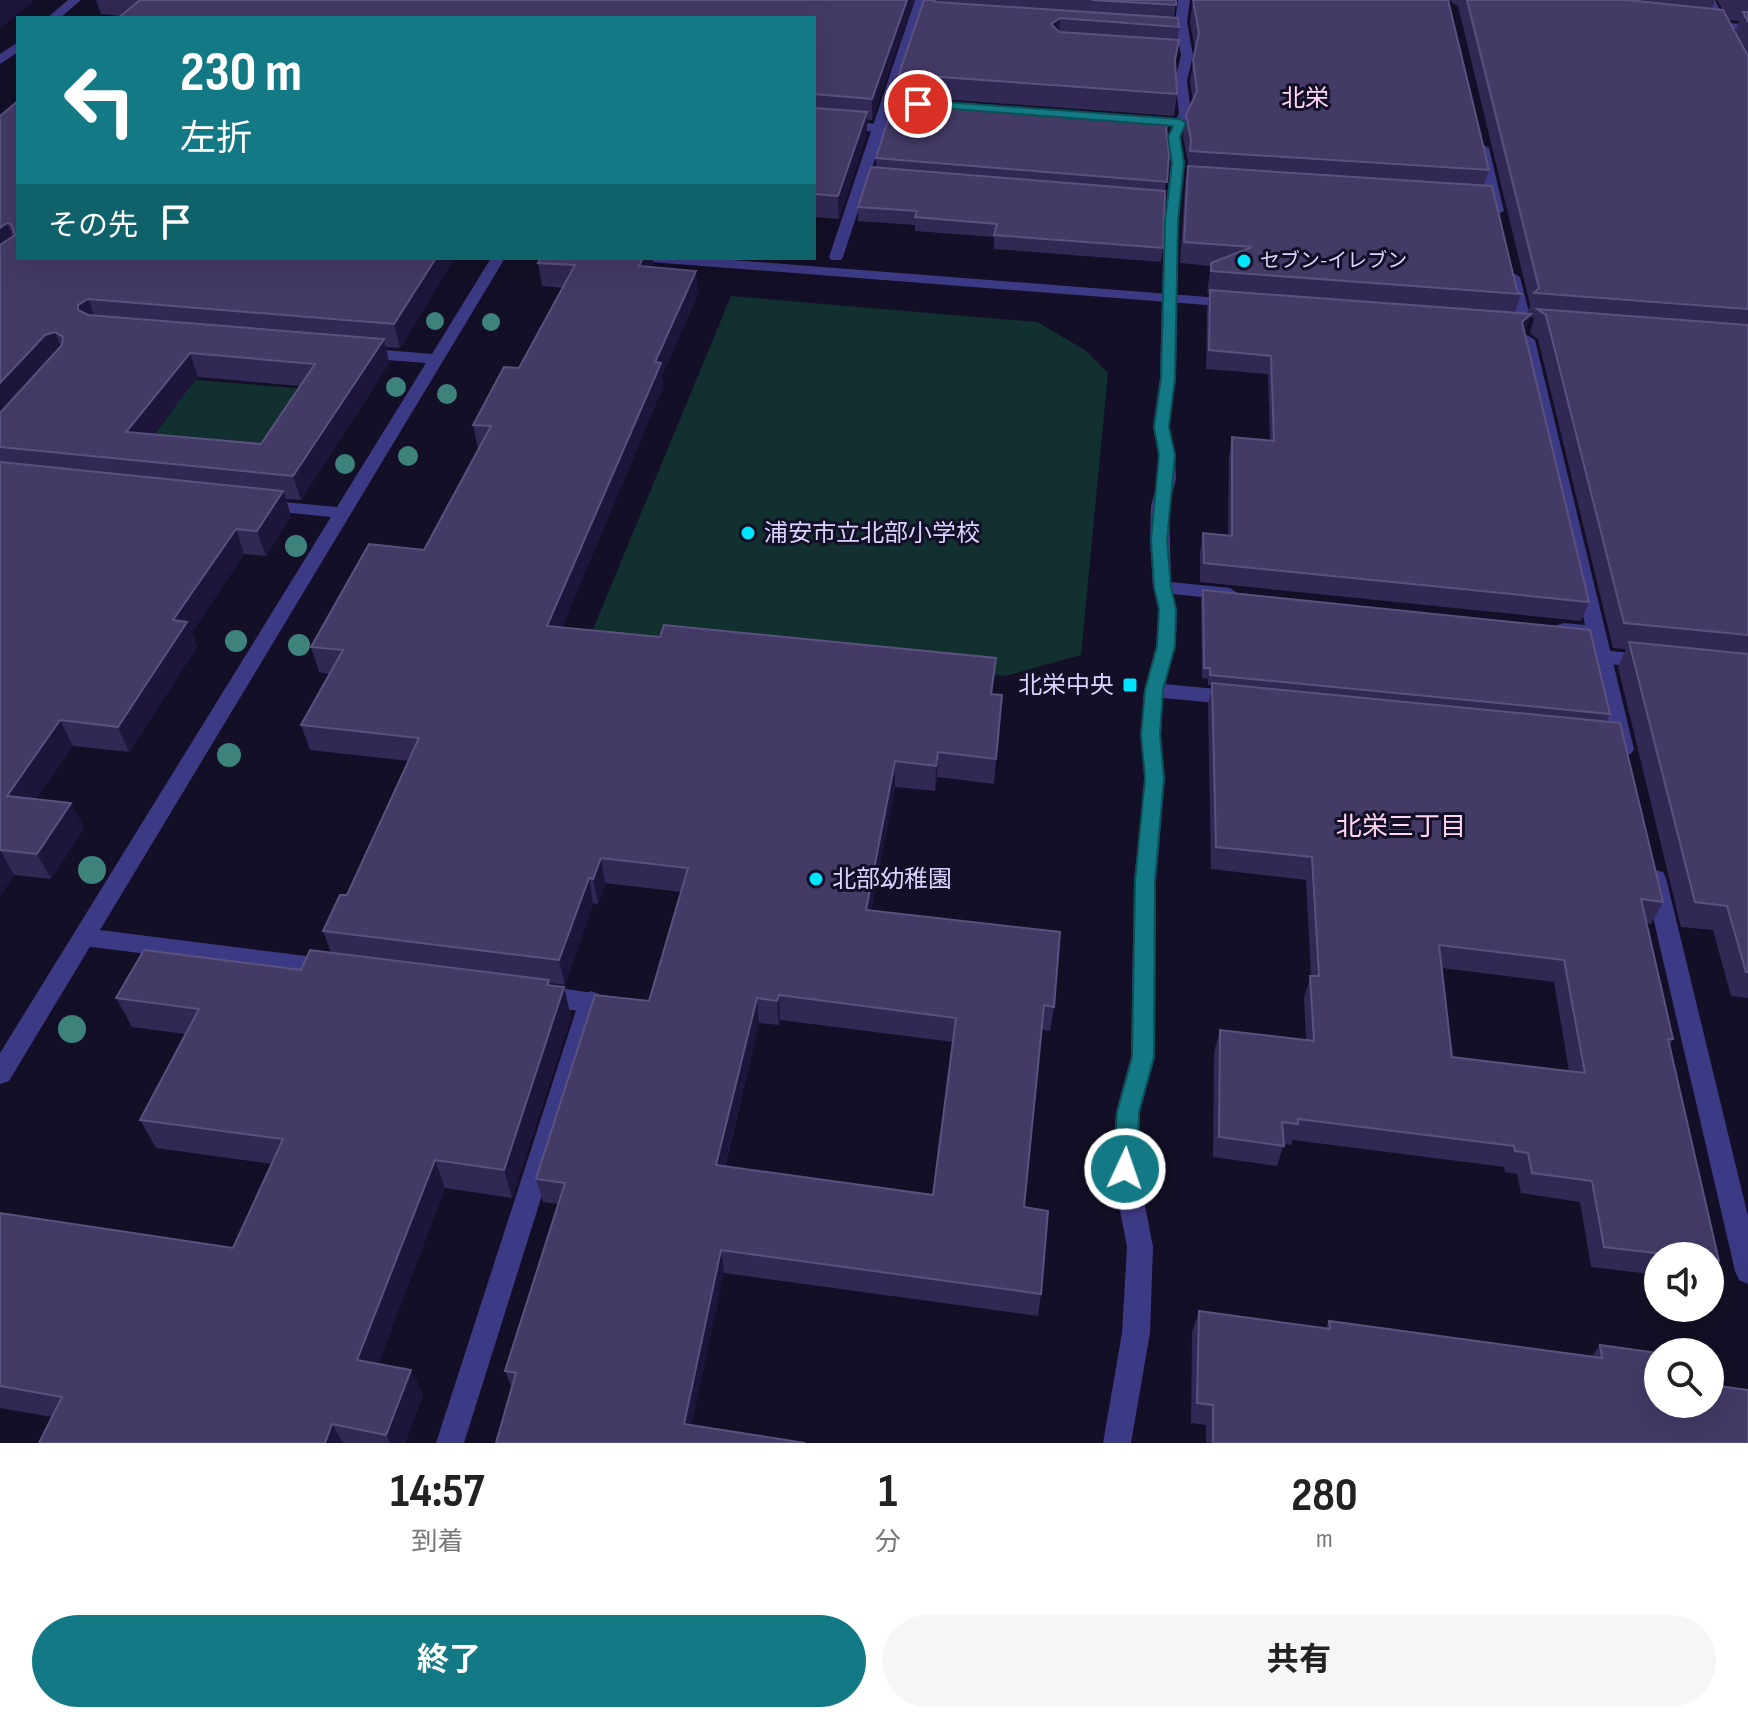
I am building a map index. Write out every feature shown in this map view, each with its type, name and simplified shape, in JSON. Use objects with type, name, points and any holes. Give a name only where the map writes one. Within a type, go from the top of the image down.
[{"type":"street","points":[[55,16],[75,0]]},
{"type":"street","points":[[836,257],[921,0]]},
{"type":"street","points":[[1117,1443],[1136,1333],[1140,1247],[1125,1169],[1128,1112],[1143,1057],[1145,881],[1155,778],[1151,735],[1154,690],[1166,646],[1168,609],[1162,587],[1160,506],[1167,479],[1167,455],[1161,427],[1168,378],[1171,298],[1167,197],[1178,163],[1174,137],[1185,113],[1181,81],[1184,0]]},
{"type":"street","points":[[1709,0],[1748,76]]},
{"type":"street","points":[[1692,22],[1748,28]]},
{"type":"street","points":[[1166,32],[1183,33]]},
{"type":"street","points":[[0,60],[16,48]]},
{"type":"street","points":[[887,102],[933,105]]},
{"type":"street","points":[[1161,121],[1180,123]]},
{"type":"street","points":[[816,123],[878,128]]},
{"type":"street","points":[[1480,141],[1501,228]]},
{"type":"street","points":[[863,173],[878,174]]},
{"type":"street","points":[[1175,180],[1196,181]]},
{"type":"street","points":[[1479,199],[1494,200]]},
{"type":"street","points":[[1508,256],[1521,312]]},
{"type":"street","points":[[0,1074],[497,260]]},
{"type":"street","points":[[677,260],[1254,305]]},
{"type":"street","points":[[1508,324],[1533,333],[1603,657],[1613,735],[1629,767]]},
{"type":"street","points":[[345,352],[436,359]]},
{"type":"street","points":[[246,504],[342,513]]},
{"type":"street","points":[[1162,587],[1244,596]]},
{"type":"street","points":[[1551,627],[1597,632]]},
{"type":"street","points":[[1603,657],[1661,663]]},
{"type":"street","points":[[1154,690],[1262,700]]},
{"type":"street","points":[[1650,858],[1748,1271]]},
{"type":"street","points":[[84,937],[360,972]]},
{"type":"street","points":[[450,1443],[591,1001],[514,991]]},
{"type":"green space","points":[[731,296],[1037,322],[1085,350],[1108,373],[1081,655],[1005,676],[589,639]]},
{"type":"green space","points":[[72,370],[370,394],[354,418],[261,458],[145,447],[177,404]]},
{"type":"building","points":[[140,0],[907,0],[872,99],[816,94],[816,16],[120,16]]},
{"type":"building","points":[[924,0],[1178,18],[1179,27],[1060,18],[1051,24],[1059,32],[1179,40],[1175,60],[1177,94],[899,74]]},
{"type":"building","points":[[1092,0],[1176,0],[1176,5]]},
{"type":"building","points":[[1193,0],[1448,0],[1489,170],[1190,151],[1186,115],[1197,91],[1193,60],[1199,33]]},
{"type":"building","points":[[1467,0],[1627,0],[1723,10],[1748,56],[1748,309],[1534,293],[1539,288]]},
{"type":"building","points":[[894,101],[1170,120],[1166,128],[1169,154],[1167,182],[876,158]]},
{"type":"building","points":[[16,103],[16,260],[435,260],[394,324],[88,299],[78,305],[78,310],[88,315],[384,339],[293,476],[0,447],[0,413],[62,345],[63,337],[55,332],[45,335],[0,383],[0,245],[15,235],[11,224],[0,228],[0,116]],"holes":[[[190,353],[315,364],[261,444],[126,432]]]},
{"type":"building","points":[[816,108],[867,112],[838,196],[816,194]]},
{"type":"building","points":[[1188,166],[1492,186],[1517,291],[1521,294],[1211,271],[1211,263],[1252,247],[1184,242]]},
{"type":"building","points":[[871,167],[1165,191],[1163,248],[994,235],[997,224],[915,217],[917,211],[858,207]]},
{"type":"building","points":[[540,260],[642,260],[639,266],[696,271],[655,362],[661,363],[547,626],[660,637],[664,625],[996,658],[991,694],[1002,695],[996,759],[938,752],[936,766],[895,761],[866,910],[1060,932],[1054,1007],[1044,1005],[1024,1207],[1048,1211],[1041,1294],[721,1250],[684,1424],[805,1443],[496,1443],[516,1373],[505,1371],[565,1183],[536,1179],[595,995],[649,1001],[688,868],[601,858],[593,879],[589,878],[559,960],[323,931],[340,895],[347,895],[419,738],[301,725],[343,650],[311,647],[369,544],[424,550],[491,426],[473,425],[504,367],[519,368],[575,265],[538,263]],"holes":[[[779,995],[956,1018],[933,1195],[716,1165],[757,998],[777,1001]]]},
{"type":"building","points":[[1210,290],[1531,314],[1522,322],[1589,602],[1204,563],[1203,533],[1232,536],[1232,437],[1274,441],[1271,356],[1209,350]]},
{"type":"building","points":[[1537,309],[1748,325],[1748,635],[1624,623],[1546,315]]},
{"type":"building","points":[[0,462],[283,491],[257,531],[236,529],[173,620],[187,622],[118,727],[60,720],[7,796],[71,803],[37,854],[0,850]]},
{"type":"building","points":[[1203,590],[1590,630],[1610,714],[1210,675],[1210,668],[1204,668]]},
{"type":"building","points":[[1629,642],[1748,654],[1748,972],[1727,906],[1695,902]]},
{"type":"building","points":[[1212,683],[1620,723],[1663,902],[1641,899],[1673,1039],[1668,1039],[1715,1242],[1644,1242],[1644,1252],[1604,1247],[1592,1181],[1532,1173],[1528,1153],[1515,1151],[1514,1146],[1298,1119],[1298,1124],[1282,1122],[1284,1146],[1219,1137],[1220,1030],[1314,1041],[1310,976],[1319,976],[1312,857],[1216,847]],"holes":[[[1439,945],[1564,960],[1585,1073],[1452,1057]]]},
{"type":"building","points":[[144,950],[301,970],[310,950],[549,980],[547,985],[564,987],[504,1170],[435,1160],[357,1360],[411,1370],[386,1435],[332,1424],[325,1443],[39,1443],[62,1397],[0,1386],[0,1213],[233,1248],[283,1139],[140,1120],[199,1009],[116,998]]},
{"type":"building","points":[[1199,1311],[1330,1329],[1329,1321],[1602,1358],[1600,1345],[1644,1351],[1644,1418],[1724,1418],[1724,1387],[1748,1390],[1748,1443],[1213,1443],[1213,1405],[1197,1403]]},
{"type":"place","name":"セブン-イレブン","points":[[1244,261]]},
{"type":"place","name":"浦安市立北部小学校","points":[[748,533]]},
{"type":"place","name":"北栄中央","points":[[1130,685]]},
{"type":"place","name":"北部幼稚園","points":[[816,879]]},
{"type":"district","name":"北栄","points":[[1305,98]]},
{"type":"district","name":"北栄三丁目","points":[[1401,827]]},
{"type":"route","points":[[918,104],[1180,123],[1174,137],[1178,163],[1172,198],[1168,378],[1161,427],[1167,455],[1167,479],[1160,506],[1159,540],[1162,587],[1168,609],[1166,646],[1154,690],[1151,735],[1155,778],[1145,881],[1143,1057],[1128,1112],[1125,1169]]}]
